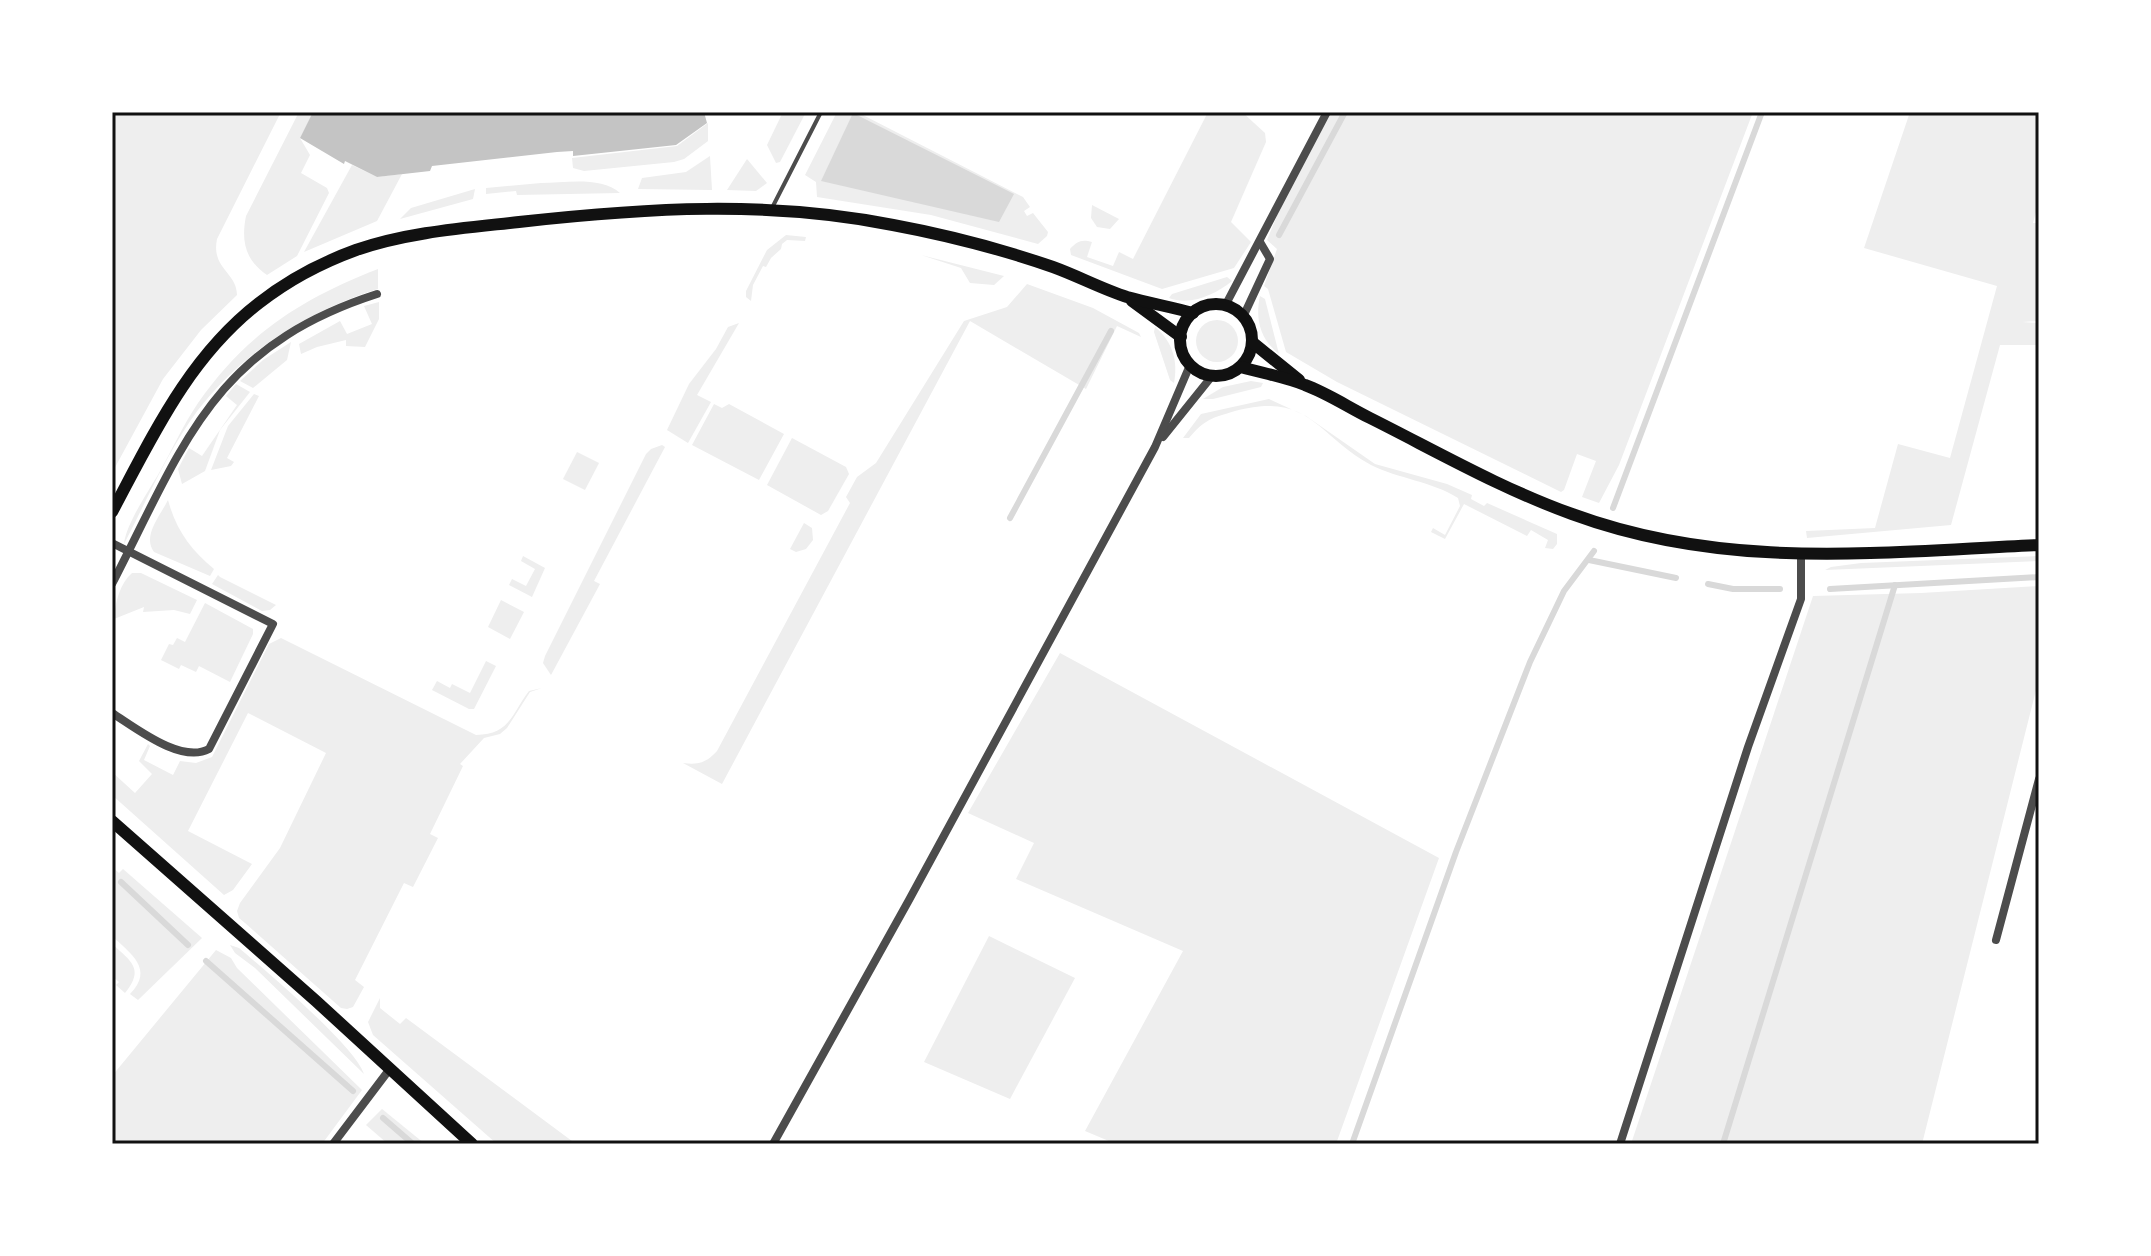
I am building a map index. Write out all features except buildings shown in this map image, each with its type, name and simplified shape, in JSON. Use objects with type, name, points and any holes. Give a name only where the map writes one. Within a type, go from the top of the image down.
[{"type":"main road","points":[[112,512],[189,374],[222,336],[259,303],[289,283],[331,260],[394,239],[632,210],[771,210],[890,224],[955,238],[1053,267],[1126,296],[1193,313]]},
{"type":"main road","points":[[1126,296],[1181,337]]},
{"type":"main road","points":[[1214,304],[1225,306],[1249,324],[1251,351],[1241,367],[1232,373],[1212,376],[1190,365],[1181,347],[1181,337],[1193,313],[1214,304]]},
{"type":"main road","points":[[1252,342],[1305,385]]},
{"type":"main road","points":[[1241,367],[1305,385],[1504,486],[1603,525],[1696,547],[1801,555],[2039,545]]},
{"type":"main road","points":[[112,821],[472,1144]]},
{"type":"street","points":[[1225,306],[1327,112]]},
{"type":"street","points":[[1243,317],[1270,259],[1258,246]]},
{"type":"street","points":[[112,584],[183,445],[218,394],[255,356],[288,334],[337,308],[377,294]]},
{"type":"street","points":[[773,1144],[1155,447],[1190,365]]},
{"type":"street","points":[[1155,447],[1212,376]]},
{"type":"street","points":[[112,543],[273,624],[209,749],[184,753],[149,737],[112,713]]},
{"type":"street","points":[[1620,1144],[1748,747],[1801,599],[1801,555]]},
{"type":"street","points":[[1996,940],[2039,779]]},
{"type":"street","points":[[333,1144],[389,1070]]},
{"type":"lane","points":[[771,210],[821,112]]},
{"type":"shaded area","points":[[112,112],[281,112],[217,239],[218,257],[236,287],[237,295],[201,330],[163,379],[112,473]]},
{"type":"shaded area","points":[[299,112],[313,113],[300,138],[310,155],[301,173],[327,188],[329,193],[297,256],[267,275],[254,263],[246,249],[246,216]]},
{"type":"shaded area","points":[[783,112],[806,112],[780,162],[776,163],[767,145]]},
{"type":"shaded area","points":[[837,112],[857,112],[1023,197],[1030,207],[1024,211],[1027,216],[1033,213],[1048,232],[1047,236],[1038,244],[931,215],[817,197],[816,182],[805,175]]},
{"type":"shaded area","points":[[1208,112],[1242,112],[1265,133],[1266,142],[1231,222],[1251,242],[1234,268],[1162,289],[1071,255],[1073,246],[1085,241],[1092,242],[1087,257],[1113,266],[1119,252],[1133,259]]},
{"type":"shaded area","points":[[1329,112],[1753,112],[1619,465],[1599,503],[1582,497],[1596,461],[1577,454],[1561,492],[1337,382],[1286,352],[1268,289],[1264,286],[1277,249],[1267,240],[1287,191]]},
{"type":"shaded area","points":[[1910,112],[2039,112],[2039,201],[2033,223],[2039,223],[2039,321],[2022,322],[2039,323],[2039,345],[2000,345],[1951,525],[1807,538],[1806,531],[1875,528],[1898,444],[1950,458],[1997,286],[1864,248]]},
{"type":"shaded area","points":[[853,113],[1014,194],[999,222],[821,181]]},
{"type":"shaded area","points":[[708,123],[708,141],[684,159],[584,171],[573,168],[572,158],[677,146]]},
{"type":"shaded area","points":[[710,156],[712,190],[638,189],[642,178],[686,172]]},
{"type":"shaded area","points":[[747,159],[767,183],[756,191],[727,190]]},
{"type":"shaded area","points":[[352,165],[377,177],[402,174],[377,221],[304,252]]},
{"type":"shaded area","points":[[593,182],[620,193],[517,195],[516,191],[486,194],[486,188]]},
{"type":"shaded area","points":[[475,189],[473,199],[400,219],[411,208]]},
{"type":"shaded area","points":[[1092,205],[1119,219],[1110,229],[1097,227],[1091,218]]},
{"type":"shaded area","points":[[786,235],[806,237],[805,241],[787,240],[766,267],[763,266],[753,285],[751,301],[746,297],[746,291],[767,250]]},
{"type":"shaded area","points":[[921,255],[1004,276],[994,285],[970,283],[961,268]]},
{"type":"shaded area","points":[[378,269],[378,289],[302,321],[256,352],[216,389],[177,442],[124,544],[133,518],[187,420],[236,357],[277,321],[300,306]]},
{"type":"shaded area","points":[[1227,277],[1232,281],[1202,298],[1185,301],[1169,298],[1172,294]]},
{"type":"shaded area","points":[[1027,284],[1093,308],[1141,337],[1117,326],[1086,389],[970,321],[722,784],[683,763],[702,762],[717,751],[850,503],[846,497],[857,477],[876,463],[964,321],[1007,307]]},
{"type":"shaded area","points":[[1260,296],[1265,299],[1279,354],[1267,342],[1260,328]]},
{"type":"shaded area","points":[[379,302],[379,319],[365,347],[346,346],[346,340],[301,354],[299,344],[340,321],[347,334],[372,324],[364,306]]},
{"type":"shaded area","points":[[1217,320],[1232,326],[1238,341],[1232,356],[1217,362],[1202,356],[1196,341],[1202,326]]},
{"type":"shaded area","points":[[739,323],[697,395],[711,402],[688,443],[667,430],[689,384],[716,349],[728,327]]},
{"type":"shaded area","points":[[1155,327],[1173,352],[1174,383],[1170,380]]},
{"type":"shaded area","points":[[291,342],[287,360],[253,388],[240,381],[263,360]]},
{"type":"shaded area","points":[[1251,381],[1263,383],[1261,387],[1203,399],[1223,387]]},
{"type":"shaded area","points":[[236,384],[250,392],[220,430],[205,471],[182,484],[178,469],[189,448],[202,456],[237,405],[226,396]]},
{"type":"shaded area","points":[[254,394],[259,396],[227,458],[234,462],[231,466],[211,470],[228,426]]},
{"type":"shaded area","points":[[1269,399],[1295,411],[1260,406],[1235,411],[1209,420],[1189,438],[1183,438],[1201,414]]},
{"type":"shaded area","points":[[714,404],[722,408],[729,404],[784,434],[759,480],[692,445]]},
{"type":"shaded area","points":[[1299,413],[1375,464],[1447,484],[1472,495],[1471,499],[1484,506],[1487,503],[1557,534],[1557,544],[1553,549],[1545,548],[1548,540],[1531,530],[1527,536],[1464,504],[1445,539],[1431,532],[1433,528],[1445,535],[1460,506],[1458,498],[1371,465]]},
{"type":"shaded area","points":[[792,438],[846,467],[849,474],[828,511],[821,515],[767,485]]},
{"type":"shaded area","points":[[662,445],[665,447],[594,581],[600,584],[551,675],[543,663],[545,656],[646,454]]},
{"type":"shaded area","points":[[577,452],[599,463],[585,490],[563,479]]},
{"type":"shaded area","points":[[168,500],[185,539],[214,569],[210,576],[154,552],[151,533]]},
{"type":"shaded area","points":[[804,523],[812,528],[813,540],[806,549],[796,552],[790,549]]},
{"type":"shaded area","points":[[523,556],[545,568],[532,597],[509,585],[512,579],[526,586],[535,569],[521,561]]},
{"type":"shaded area","points":[[2039,556],[2039,561],[1825,570],[1861,563]]},
{"type":"shaded area","points":[[132,573],[141,573],[197,600],[190,614],[174,610],[143,612],[144,607],[114,619],[119,594]]},
{"type":"shaded area","points":[[218,575],[276,605],[262,611],[212,584]]},
{"type":"shaded area","points":[[2039,586],[2039,678],[1922,1144],[1631,1144],[1813,596]]},
{"type":"shaded area","points":[[501,600],[524,612],[510,639],[488,627]]},
{"type":"shaded area","points":[[205,603],[253,629],[230,682],[199,666],[196,672],[181,665],[179,669],[161,660],[169,644],[173,645],[177,638],[185,642]]},
{"type":"shaded area","points":[[281,638],[476,735],[503,727],[529,691],[542,688],[530,692],[507,728],[500,734],[484,738],[460,764],[463,766],[430,834],[438,838],[413,887],[404,883],[355,980],[364,987],[353,1007],[347,1009],[341,1008],[239,918],[237,911],[280,848],[326,753],[248,713],[188,831],[252,864],[233,890],[224,895],[112,795],[112,772],[135,793],[152,774],[139,761],[148,744],[150,746],[144,760],[173,775],[180,761],[196,763],[212,757],[269,644]]},
{"type":"shaded area","points":[[1060,653],[1439,858],[1336,1144],[1116,1144],[1085,1131],[1183,951],[1016,879],[1034,843],[968,813]]},
{"type":"shaded area","points":[[486,661],[496,666],[474,709],[432,690],[437,681],[470,693]]},
{"type":"shaded area","points":[[112,867],[119,873],[123,869],[202,938],[138,1000],[130,994],[137,985],[140,969],[132,955],[112,936]]},
{"type":"shaded area","points":[[989,936],[1075,978],[1010,1099],[924,1062]]},
{"type":"shaded area","points":[[112,944],[130,961],[135,971],[125,993],[112,976]]},
{"type":"shaded area","points":[[230,945],[239,948],[308,1009],[357,1061],[364,1074],[255,968],[235,953]]},
{"type":"shaded area","points":[[216,950],[231,958],[237,968],[362,1090],[322,1144],[112,1144],[112,1076]]},
{"type":"shaded area","points":[[380,998],[380,1008],[400,1024],[406,1018],[576,1144],[497,1144],[373,1035],[368,1022]]},
{"type":"shaded area","points":[[382,1109],[425,1144],[388,1144],[366,1125]]},
{"type":"waterway","points":[[1279,235],[1345,112]]},
{"type":"waterway","points":[[1613,508],[1762,112]]},
{"type":"waterway","points":[[1010,518],[1111,331]]},
{"type":"waterway","points":[[1352,1144],[1456,852],[1530,662],[1564,591],[1594,551]]},
{"type":"waterway","points":[[1589,560],[1676,578]]},
{"type":"waterway","points":[[1830,589],[2039,577]]},
{"type":"waterway","points":[[1708,584],[1733,589],[1780,589]]},
{"type":"waterway","points":[[1723,1144],[1895,585]]},
{"type":"waterway","points":[[121,882],[188,945]]},
{"type":"waterway","points":[[206,961],[353,1091]]},
{"type":"waterway","points":[[383,1118],[413,1144]]}]
